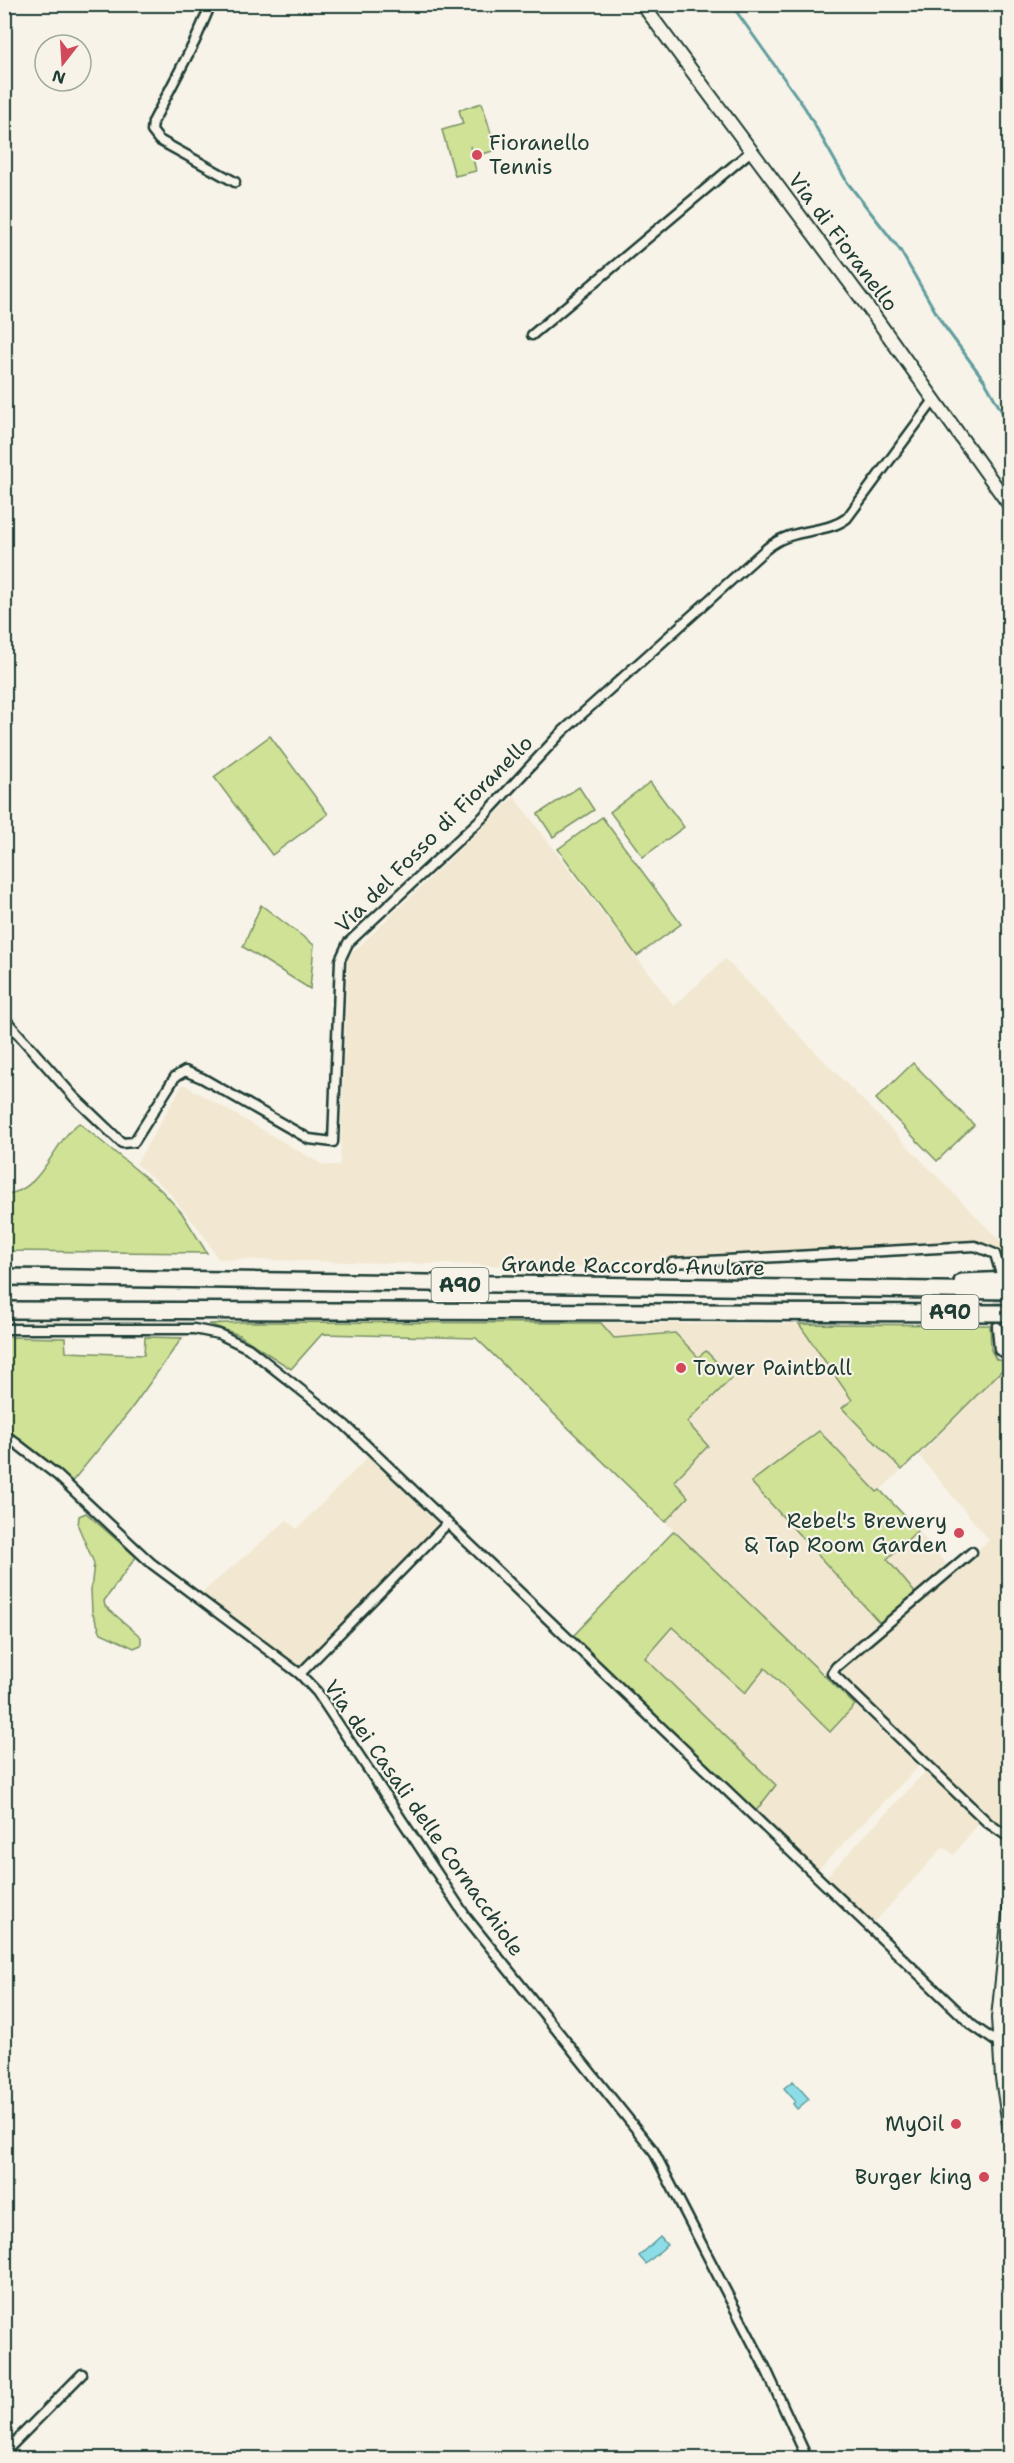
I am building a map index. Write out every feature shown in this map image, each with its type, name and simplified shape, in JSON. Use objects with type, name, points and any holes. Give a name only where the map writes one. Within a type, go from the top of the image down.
[{"type":"highway","points":[[916,1290],[1005,1275]]},
{"type":"highway","name":"Grande Raccordo Anulare","points":[[4,1277],[1010,1291]]},
{"type":"highway","name":"Grande Raccordo Anulare","points":[[4,1310],[1010,1313]]},
{"type":"street","points":[[211,4],[195,41],[158,112],[152,131],[159,140],[235,182]]},
{"type":"street","name":"Via di Fioranello","points":[[642,4],[1010,506]]},
{"type":"street","points":[[532,335],[751,151]]},
{"type":"street","name":"Via del Fosso di Fioranello","points":[[4,1018],[74,1098],[122,1143],[134,1142],[175,1077],[185,1071],[202,1078],[309,1139],[333,1142],[340,960],[348,943],[483,817],[562,732],[766,549],[791,534],[835,525],[847,518],[934,400]]},
{"type":"street","points":[[672,1263],[975,1246],[995,1254],[1005,1275]]},
{"type":"street","points":[[997,1327],[999,1350],[1010,1355]]},
{"type":"street","points":[[4,1329],[194,1329],[234,1340],[271,1365],[345,1425],[924,1980],[972,2025],[998,2043]]},
{"type":"street","name":"Via dei Casali delle Cornacchiole","points":[[4,1434],[49,1468],[151,1563],[300,1674],[332,1714],[466,1917],[653,2150],[765,2367],[807,2458]]},
{"type":"street","points":[[300,1674],[447,1524]]},
{"type":"street","points":[[972,1552],[836,1667],[832,1673],[981,1818],[1010,1838]]},
{"type":"street","points":[[1010,1904],[999,1991],[998,2043],[1010,2132]]},
{"type":"street","points":[[4,2453],[82,2374]]},
{"type":"shaded area","points":[[514,797],[674,1006],[725,959],[1009,1250],[1009,1254],[983,1244],[665,1269],[218,1259],[202,1233],[167,1190],[136,1164],[183,1084],[323,1165],[340,1165],[348,957]]},
{"type":"shaded area","points":[[601,1323],[799,1324],[852,1400],[842,1408],[902,1470],[877,1493],[752,1482],[880,1623],[823,1673],[665,1522],[688,1497],[674,1482],[708,1446]]},
{"type":"shaded area","points":[[1009,1363],[1009,1832],[1005,1831],[842,1678],[839,1671],[989,1540],[919,1456]]},
{"type":"shaded area","points":[[369,1456],[439,1525],[298,1669],[200,1594],[287,1520],[297,1529]]},
{"type":"shaded area","points":[[918,1530],[948,1566],[916,1594],[886,1559]]},
{"type":"shaded area","points":[[672,1627],[744,1693],[765,1668],[830,1731],[855,1705],[919,1766],[816,1872],[756,1811],[776,1785],[644,1658]]},
{"type":"shaded area","points":[[925,1772],[979,1822],[954,1855],[943,1847],[872,1925],[824,1879]]},
{"type":"green space","points":[[482,103],[496,150],[473,157],[470,146],[476,171],[455,176],[442,130],[463,124],[459,110]]},
{"type":"green space","points":[[270,736],[328,814],[272,855],[214,777]]},
{"type":"green space","points":[[650,782],[684,827],[643,857],[610,812]]},
{"type":"green space","points":[[579,787],[594,810],[553,837],[538,814]]},
{"type":"green space","points":[[602,817],[681,924],[637,956],[558,849]]},
{"type":"green space","points":[[261,905],[314,945],[310,989],[243,947]]},
{"type":"green space","points":[[913,1063],[974,1125],[937,1161],[876,1099]]},
{"type":"green space","points":[[79,1123],[161,1190],[182,1213],[207,1253],[5,1251],[5,1194],[29,1185],[70,1131]]},
{"type":"green space","points":[[244,1322],[601,1323],[614,1338],[675,1333],[698,1357],[706,1351],[732,1378],[687,1422],[708,1446],[674,1481],[688,1497],[665,1522],[476,1338],[322,1334],[291,1369],[239,1335],[209,1324]]},
{"type":"green space","points":[[799,1324],[990,1325],[991,1350],[996,1359],[1009,1363],[902,1470],[842,1408],[852,1400]]},
{"type":"green space","points":[[5,1337],[65,1338],[66,1352],[144,1355],[145,1337],[182,1338],[129,1412],[71,1483],[42,1456],[5,1428]]},
{"type":"green space","points":[[819,1431],[877,1492],[880,1490],[918,1530],[887,1559],[916,1594],[880,1623],[751,1482]]},
{"type":"green space","points":[[86,1513],[136,1557],[104,1601],[105,1606],[141,1637],[141,1645],[134,1648],[101,1633],[92,1612],[91,1590],[94,1563],[78,1526],[79,1516]]},
{"type":"green space","points":[[674,1531],[855,1705],[830,1732],[765,1668],[745,1693],[672,1627],[645,1658],[776,1785],[756,1811],[573,1636]]},
{"type":"water","points":[[793,2081],[809,2099],[797,2109],[793,2104],[795,2101],[784,2088]]},
{"type":"water","points":[[660,2237],[667,2245],[646,2264],[639,2256]]},
{"type":"waterway","points":[[731,4],[805,108],[847,182],[900,250],[942,323],[984,380],[1010,426]]},
{"type":"tunnel","points":[[997,1327],[999,1288]]},
{"type":"place","name":"Fioranello Tennis","points":[[477,155]]},
{"type":"place","name":"Tower Paintball","points":[[681,1368]]},
{"type":"place","name":"Rebel's Brewery & Tap Room Garden","points":[[959,1533]]},
{"type":"place","name":"MyOil","points":[[956,2124]]},
{"type":"place","name":"Burger king","points":[[984,2177]]}]
